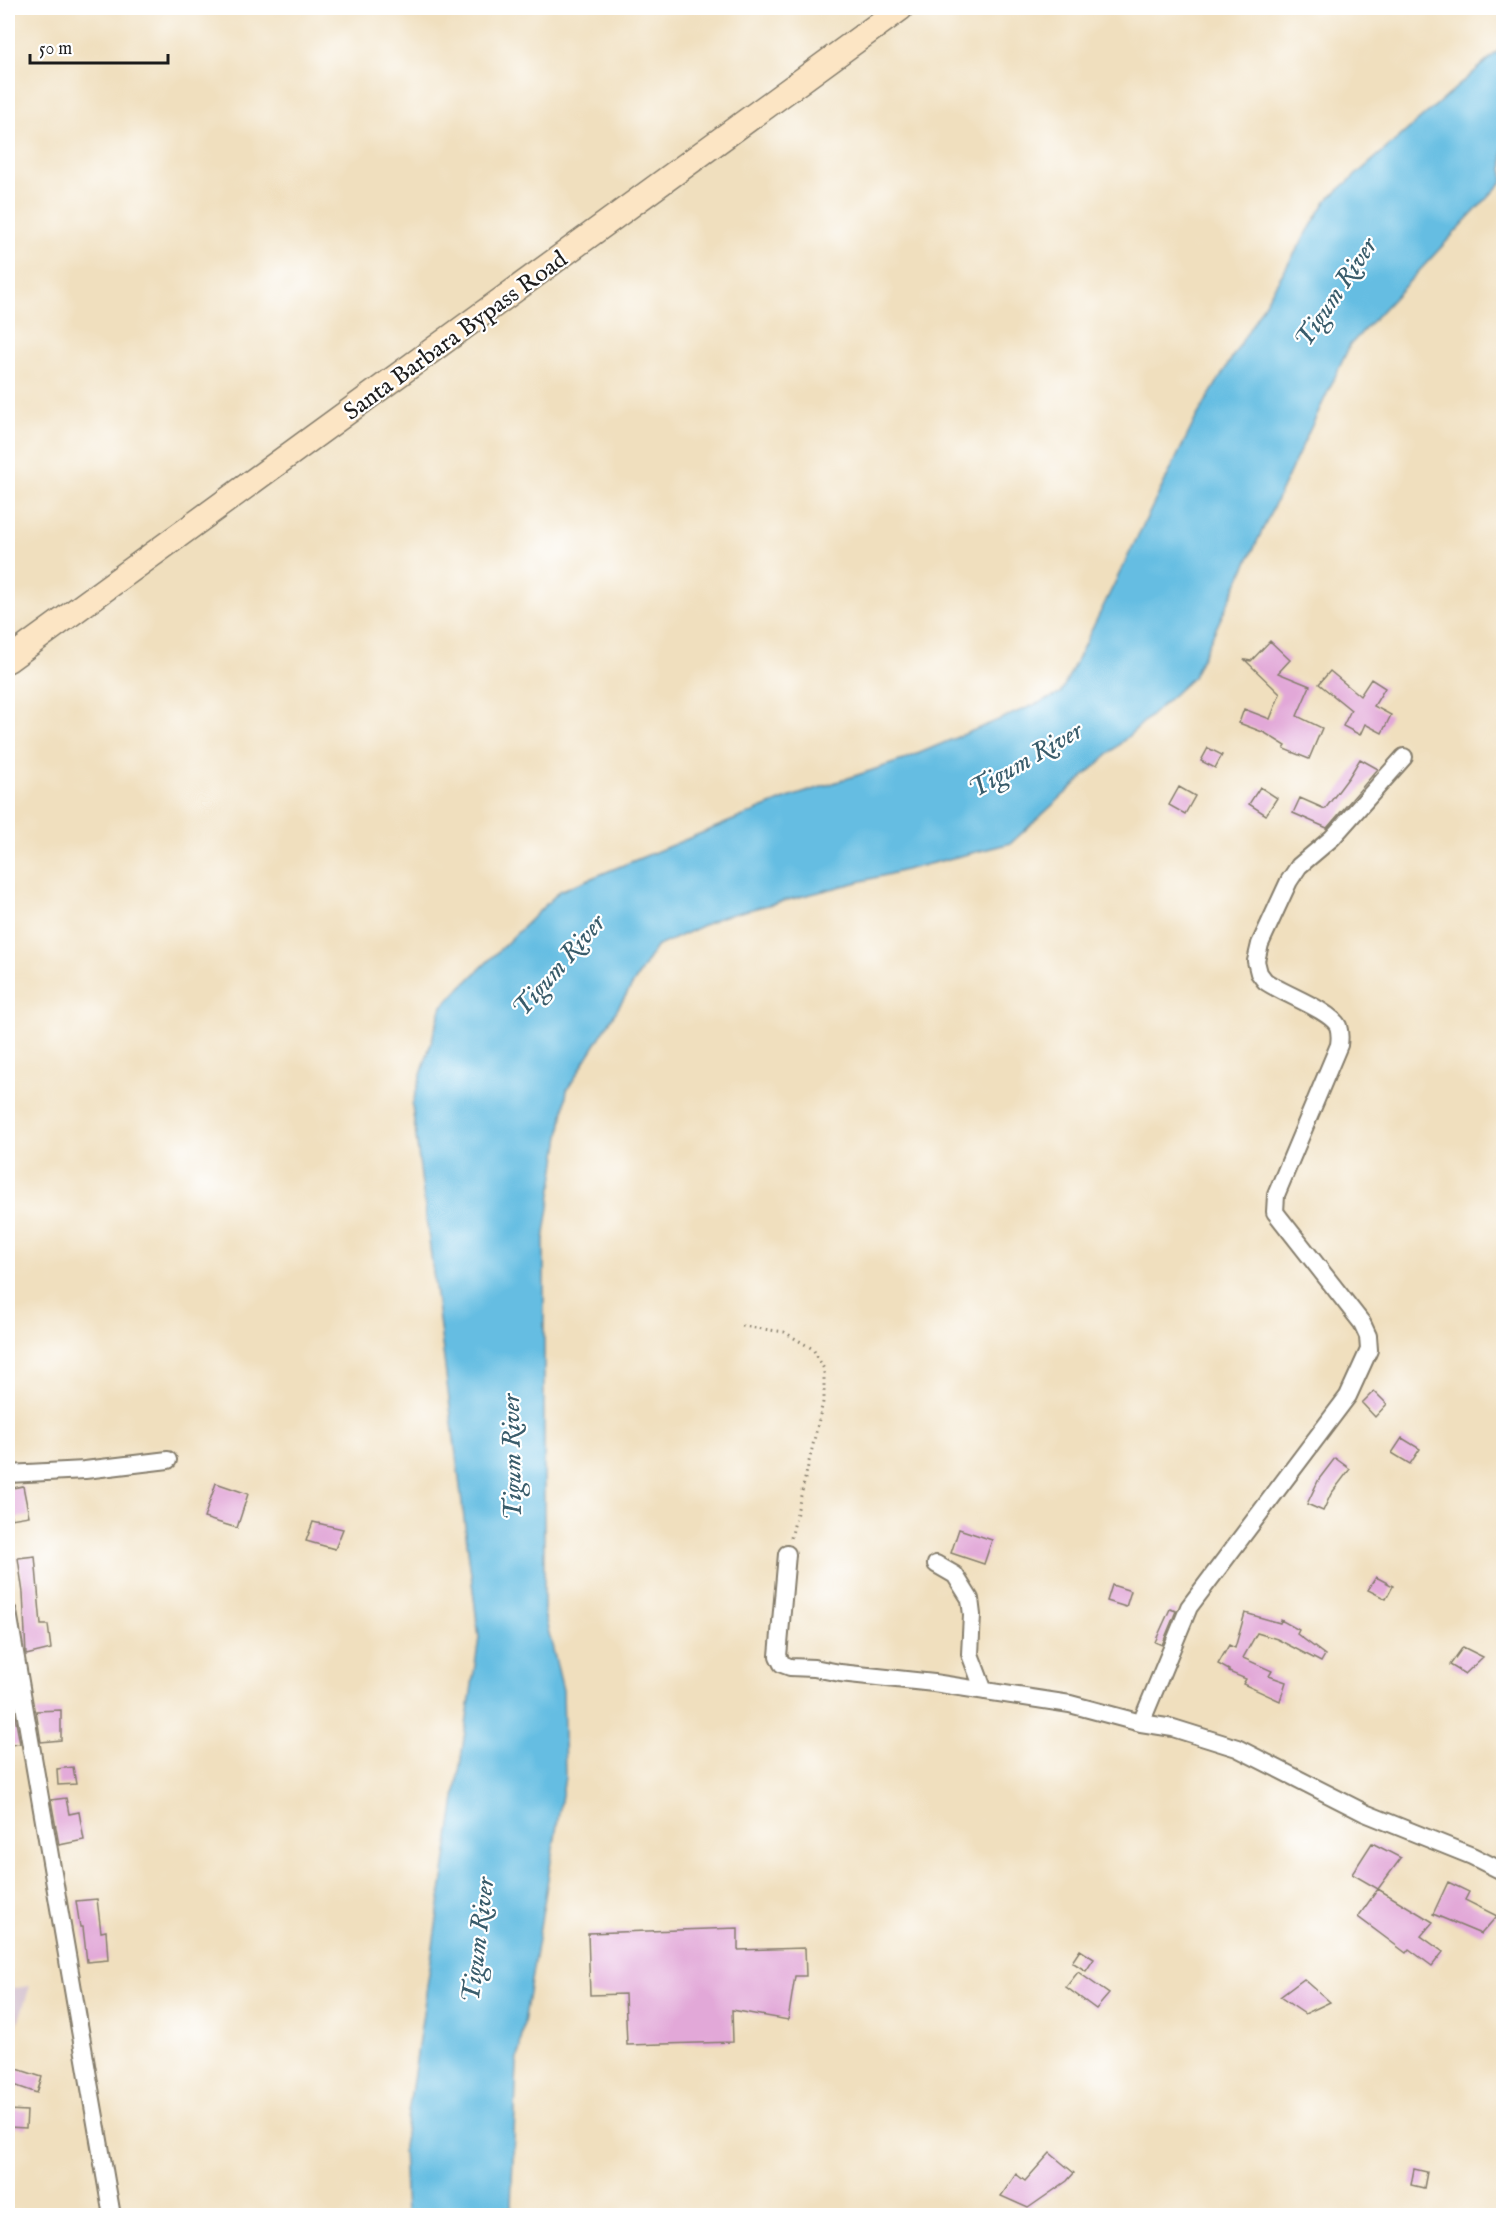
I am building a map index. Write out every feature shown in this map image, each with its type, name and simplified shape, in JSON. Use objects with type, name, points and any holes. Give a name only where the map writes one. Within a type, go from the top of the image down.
[{"type":"main road","name":"Santa Barbara Bypass Road","points":[[8,660],[901,8]]},
{"type":"street","points":[[1141,1723],[1189,1607],[1348,1396],[1369,1350],[1368,1336],[1362,1323],[1275,1212],[1276,1195],[1340,1045],[1340,1034],[1337,1024],[1329,1016],[1265,981],[1259,973],[1256,961],[1267,928],[1289,881],[1299,866],[1332,838],[1404,757]]},
{"type":"street","points":[[8,1474],[85,1470],[168,1460]]},
{"type":"street","points":[[787,1554],[778,1656],[782,1664],[790,1667],[934,1683],[1070,1704],[1141,1723],[1173,1728],[1238,1748],[1291,1778],[1365,1813],[1472,1856],[1503,1872]]},
{"type":"street","points":[[936,1564],[955,1575],[970,1599],[972,1615],[970,1654],[984,1691]]},
{"type":"street","points":[[8,1612],[112,2216]]},
{"type":"path","points":[[742,1326],[784,1332],[813,1349],[825,1369],[824,1398],[787,1554]]},
{"type":"shaded area","points":[[30,1986],[8,2054],[8,1989]]},
{"type":"water","name":"Tigum River","points":[[1503,47],[1503,181],[1350,345],[1193,677],[1011,843],[721,917],[656,947],[567,1090],[544,1240],[544,1613],[563,1690],[565,1777],[517,2065],[511,2205],[513,2215],[406,2215],[403,2147],[479,1638],[412,1105],[442,1006],[560,891],[785,799],[903,760],[1060,694],[1197,416],[1326,201]]},
{"type":"building","points":[[1270,641],[1290,660],[1278,673],[1310,686],[1297,716],[1322,728],[1309,759],[1284,749],[1286,746],[1265,733],[1239,723],[1244,709],[1270,719],[1280,694],[1245,660],[1251,661]]},
{"type":"building","points":[[1330,671],[1360,696],[1371,679],[1385,688],[1374,706],[1391,715],[1382,733],[1365,724],[1360,735],[1343,726],[1351,710],[1319,684]]},
{"type":"building","points":[[1208,748],[1222,755],[1215,768],[1201,761]]},
{"type":"building","points":[[1360,759],[1378,769],[1327,828],[1293,813],[1300,798],[1325,809]]},
{"type":"building","points":[[1179,787],[1195,796],[1185,814],[1169,805]]},
{"type":"building","points":[[1260,787],[1277,798],[1266,815],[1249,804]]},
{"type":"building","points":[[1374,1391],[1387,1404],[1375,1417],[1362,1403]]},
{"type":"building","points":[[1402,1438],[1420,1449],[1410,1464],[1392,1453]]},
{"type":"building","points":[[1335,1458],[1350,1469],[1331,1494],[1323,1511],[1307,1504],[1319,1479]]},
{"type":"building","points":[[216,1483],[248,1494],[237,1528],[204,1518]]},
{"type":"building","points":[[23,1486],[29,1516],[11,1519],[8,1489]]},
{"type":"building","points":[[313,1522],[343,1529],[335,1549],[306,1541]]},
{"type":"building","points":[[959,1529],[992,1540],[984,1564],[951,1553]]},
{"type":"building","points":[[35,1556],[41,1625],[48,1625],[51,1649],[26,1655],[23,1593],[18,1558]]},
{"type":"building","points":[[1376,1577],[1393,1586],[1386,1599],[1368,1590]]},
{"type":"building","points":[[1112,1585],[1131,1591],[1126,1607],[1107,1601]]},
{"type":"building","points":[[1170,1609],[1176,1611],[1162,1645],[1155,1642]]},
{"type":"building","points":[[1245,1613],[1280,1623],[1281,1620],[1299,1630],[1297,1634],[1325,1655],[1321,1662],[1277,1639],[1257,1633],[1243,1658],[1272,1671],[1269,1676],[1286,1682],[1280,1701],[1243,1684],[1246,1679],[1229,1672],[1218,1664],[1229,1645],[1235,1648]]},
{"type":"building","points":[[1463,1647],[1483,1657],[1465,1674],[1450,1665]]},
{"type":"building","points":[[61,1710],[61,1740],[41,1742],[36,1711]]},
{"type":"building","points":[[14,1711],[20,1744],[8,1745],[8,1712]]},
{"type":"building","points":[[73,1767],[76,1784],[58,1785],[57,1769]]},
{"type":"building","points":[[66,1798],[69,1814],[79,1812],[84,1840],[59,1845],[51,1800]]},
{"type":"building","points":[[1372,1843],[1401,1858],[1378,1889],[1352,1874]]},
{"type":"building","points":[[1448,1882],[1469,1892],[1465,1900],[1497,1916],[1481,1934],[1433,1914]]},
{"type":"building","points":[[1378,1889],[1433,1922],[1421,1936],[1443,1952],[1432,1966],[1409,1949],[1406,1953],[1358,1917]]},
{"type":"building","points":[[97,1899],[101,1932],[106,1931],[108,1960],[87,1962],[83,1927],[80,1927],[76,1901]]},
{"type":"building","points":[[738,1928],[738,1950],[805,1948],[806,1976],[795,1976],[788,2020],[732,2010],[733,2042],[627,2045],[625,1994],[590,1995],[588,1933]]},
{"type":"building","points":[[1080,1950],[1094,1959],[1086,1971],[1072,1962]]},
{"type":"building","points":[[1078,1972],[1109,1994],[1096,2009],[1066,1987]]},
{"type":"building","points":[[1304,1979],[1330,2002],[1305,2014],[1280,1997]]},
{"type":"building","points":[[8,2066],[42,2077],[37,2093],[8,2083]]},
{"type":"building","points":[[8,2110],[27,2111],[26,2128],[8,2127]]},
{"type":"building","points":[[1050,2153],[1074,2173],[1067,2181],[1028,2208],[1001,2196],[1016,2174],[1025,2181]]},
{"type":"building","points":[[1414,2169],[1427,2172],[1424,2188],[1411,2185]]}]
